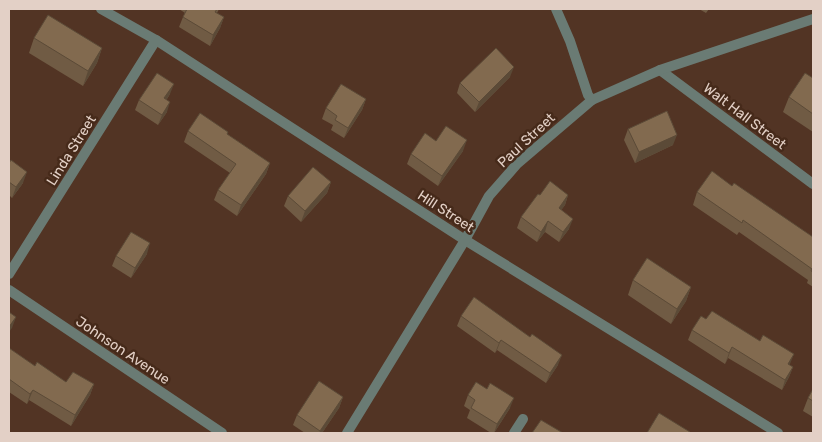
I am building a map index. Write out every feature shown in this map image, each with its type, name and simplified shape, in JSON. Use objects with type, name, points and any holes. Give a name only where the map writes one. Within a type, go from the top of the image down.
[{"type":"street","name":"Hill Street","points":[[101,9],[156,40],[465,240],[778,433]]},
{"type":"street","points":[[556,9],[570,41],[588,95],[592,100]]},
{"type":"street","name":"Paul Street","points":[[347,433],[465,240],[489,196],[517,164],[592,100],[660,70],[813,19]]},
{"type":"street","name":"Linda Street","points":[[9,274],[156,40]]},
{"type":"street","name":"Walt Hall Street","points":[[660,70],[813,184]]},
{"type":"street","name":"Johnson Avenue","points":[[9,290],[222,433]]},
{"type":"street","points":[[514,433],[523,419]]},
{"type":"building","points":[[187,9],[217,9],[215,12],[224,17],[213,35],[183,17]]},
{"type":"building","points":[[48,15],[102,48],[88,71],[34,38]]},
{"type":"building","points":[[496,48],[514,67],[479,102],[460,83]]},
{"type":"building","points":[[157,73],[174,84],[164,98],[170,102],[162,115],[139,100]]},
{"type":"building","points":[[805,73],[813,78],[813,114],[789,97]]},
{"type":"building","points":[[341,84],[366,99],[348,128],[335,120],[337,116],[326,108]]},
{"type":"building","points":[[667,111],[677,135],[639,152],[628,129]]},
{"type":"building","points":[[200,113],[270,163],[241,205],[218,190],[236,164],[188,131]]},
{"type":"building","points":[[446,126],[467,140],[442,176],[411,154],[425,133],[436,141]]},
{"type":"building","points":[[11,160],[27,172],[16,187],[9,182],[9,163]]},
{"type":"building","points":[[313,167],[331,182],[305,211],[288,196]]},
{"type":"building","points":[[712,171],[732,186],[734,183],[813,237],[813,272],[811,271],[812,269],[743,220],[742,223],[697,192]]},
{"type":"building","points":[[550,181],[568,195],[559,208],[573,219],[563,232],[548,221],[541,232],[521,217]]},
{"type":"building","points":[[131,232],[150,243],[135,268],[116,256]]},
{"type":"building","points":[[647,258],[691,287],[677,309],[633,280]]},
{"type":"building","points":[[474,297],[530,337],[532,334],[562,355],[550,373],[501,340],[499,343],[461,316]]},
{"type":"building","points":[[712,311],[760,341],[763,335],[794,354],[788,364],[793,367],[785,380],[732,347],[729,353],[692,330],[701,316],[706,319]]},
{"type":"building","points":[[9,312],[16,317],[9,327]]},
{"type":"building","points":[[9,348],[35,366],[37,362],[66,382],[73,372],[94,384],[75,415],[33,390],[30,394],[9,379]]},
{"type":"building","points":[[319,381],[343,397],[320,431],[297,415]]},
{"type":"building","points":[[476,382],[487,389],[490,383],[514,398],[497,424],[471,408],[475,400],[468,395]]},
{"type":"building","points":[[813,389],[813,401],[808,398]]},
{"type":"building","points":[[659,413],[690,432],[647,433]]},
{"type":"building","points":[[541,420],[563,433],[532,433]]}]
